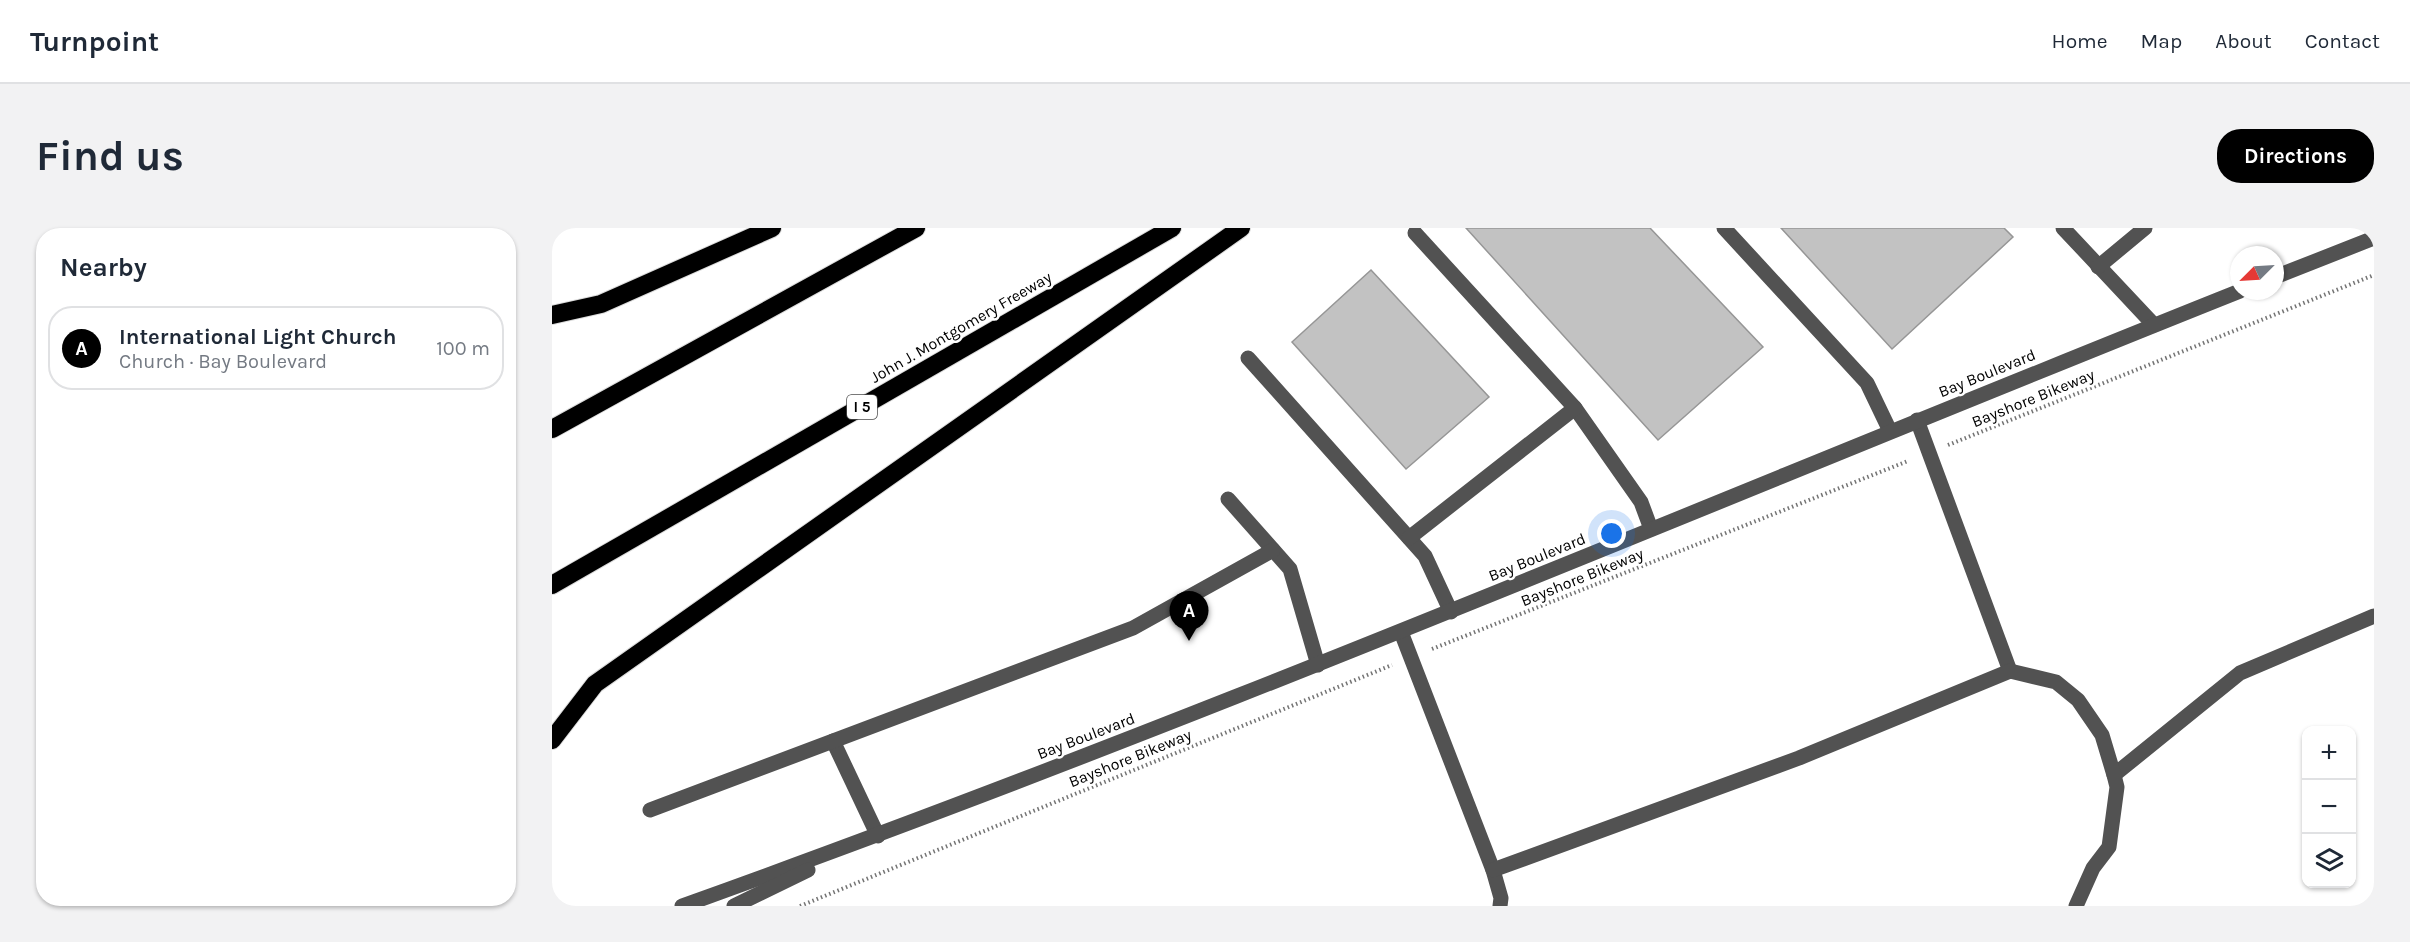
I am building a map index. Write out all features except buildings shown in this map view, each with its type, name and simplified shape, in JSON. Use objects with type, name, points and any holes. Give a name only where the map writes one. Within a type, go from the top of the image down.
[{"type":"highway","points":[[552,315],[601,304],[772,228]]},
{"type":"highway","points":[[552,429],[916,228]]},
{"type":"highway","name":"John J. Montgomery Freeway","points":[[552,585],[1172,228]]},
{"type":"highway","points":[[552,740],[595,684],[1241,228]]},
{"type":"street","points":[[1724,228],[1867,383],[1890,431]]},
{"type":"street","points":[[2063,228],[2154,325]]},
{"type":"street","points":[[2098,267],[2145,228]]},
{"type":"street","points":[[1415,232],[1575,408],[1641,502],[1651,529]]},
{"type":"street","points":[[2284,273],[2374,238]]},
{"type":"street","name":"Bay Boulevard","points":[[682,906],[878,836],[1318,665],[1917,420],[2230,295]]},
{"type":"street","points":[[1248,358],[1425,555],[1451,612]]},
{"type":"street","points":[[1409,538],[1575,408]]},
{"type":"street","points":[[1917,420],[2010,671]]},
{"type":"street","points":[[1228,499],[1290,569],[1318,665]]},
{"type":"street","points":[[650,810],[1133,628],[1273,550]]},
{"type":"street","points":[[2114,775],[2240,673],[2374,616]]},
{"type":"street","points":[[1401,632],[1493,870],[1501,898],[1500,906]]},
{"type":"street","points":[[1493,870],[1799,758],[2010,671],[2056,682],[2078,700],[2102,735],[2114,775],[2117,787],[2109,847],[2093,868],[2076,906]]},
{"type":"street","points":[[833,741],[878,836]]},
{"type":"street","name":"Bay Boulevard","points":[[734,906],[878,836]]},
{"type":"path","name":"Bayshore Bikeway","points":[[800,906],[1412,657],[2374,275]]},
{"type":"place","name":"International Light Church","points":[[1189,641]]}]
